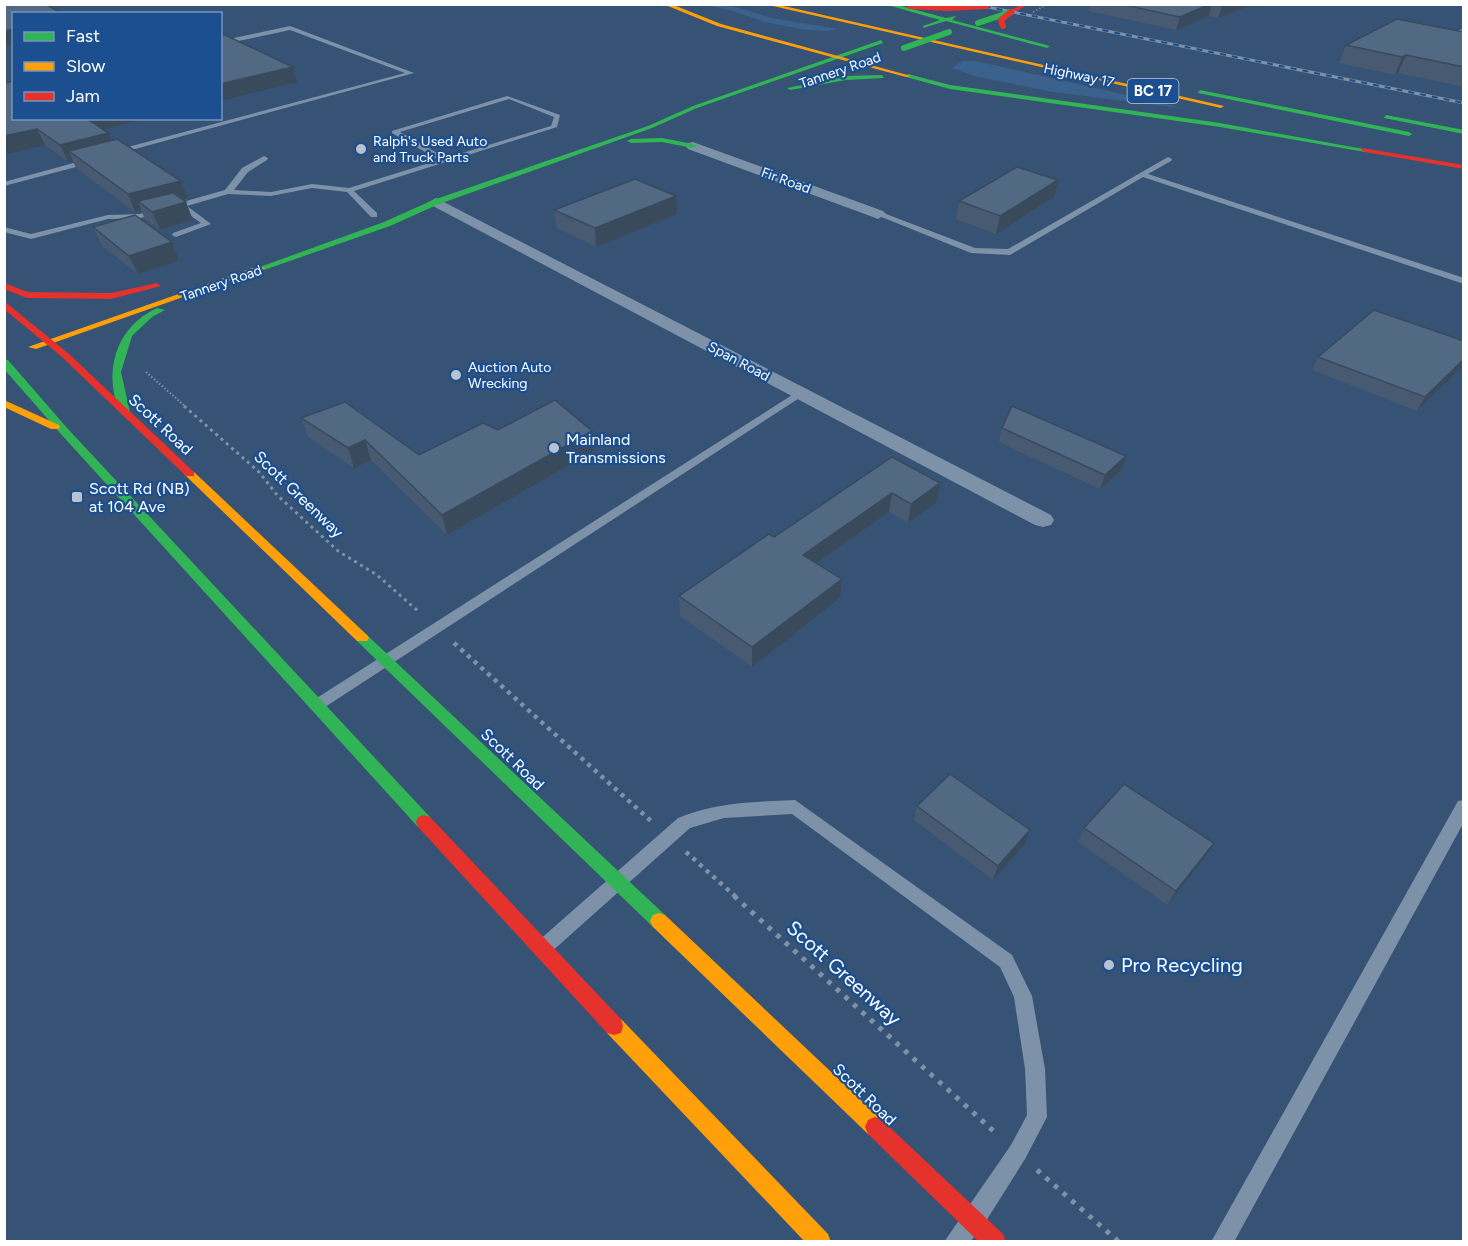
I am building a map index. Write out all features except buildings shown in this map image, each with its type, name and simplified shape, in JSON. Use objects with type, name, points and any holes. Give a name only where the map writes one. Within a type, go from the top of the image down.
[{"type":"main road","points":[[664,4],[780,46],[795,56],[796,60],[791,68],[766,83]]},
{"type":"main road","name":"Highway 17","points":[[766,4],[1464,157]]},
{"type":"main road","name":"Highway 17","points":[[795,4],[1050,62],[1464,144]]},
{"type":"main road","points":[[886,4],[950,23]]},
{"type":"main road","points":[[891,4],[948,8],[988,5]]},
{"type":"main road","name":"Tannery Road","points":[[4,360],[49,342],[387,224],[436,202],[650,127],[695,107],[881,42],[925,27],[950,23],[973,24],[1028,4]]},
{"type":"main road","name":"Tannery Road","points":[[650,127],[707,116],[904,48],[988,5]]},
{"type":"main road","points":[[973,24],[1057,49],[1005,29],[1001,20],[1011,12]]},
{"type":"main road","points":[[743,32],[841,57],[917,80],[1002,96],[1265,132],[1464,167]]},
{"type":"main road","points":[[790,88],[855,77],[917,80]]},
{"type":"main road","points":[[1198,79],[1464,132]]},
{"type":"main road","points":[[686,132],[686,139],[693,146]]},
{"type":"main road","points":[[594,146],[634,140],[662,140],[693,146]]},
{"type":"main road","name":"Tannery Road","points":[[285,245],[374,215],[436,202]]},
{"type":"main road","name":"Tannery Road","points":[[4,286],[27,295],[111,296],[173,282],[87,311]]},
{"type":"main road","points":[[125,412],[116,372],[128,335],[149,315],[194,292]]},
{"type":"main road","name":"Scott Road","points":[[4,304],[34,328],[125,412],[995,1242]]},
{"type":"main road","points":[[14,335],[53,322]]},
{"type":"main road","points":[[4,360],[64,431],[542,950],[820,1242]]},
{"type":"main road","points":[[4,403],[64,431]]},
{"type":"street","name":"Fir Road","points":[[693,146],[878,214]]},
{"type":"street","name":"Span Road","points":[[436,202],[1043,520]]},
{"type":"lane","points":[[4,184],[411,73],[290,28],[222,43]]},
{"type":"lane","points":[[1448,38],[1464,30]]},
{"type":"lane","points":[[1436,35],[1464,40]]},
{"type":"lane","points":[[4,229],[31,237],[108,217],[140,216],[228,192],[271,194],[312,186],[350,190],[554,127],[558,116],[509,97],[394,132],[445,160]]},
{"type":"lane","points":[[228,192],[245,170],[264,158]]},
{"type":"lane","points":[[878,214],[974,251],[1010,252],[1168,159]]},
{"type":"lane","points":[[1142,174],[1464,281]]},
{"type":"lane","points":[[350,190],[374,215]]},
{"type":"lane","points":[[176,235],[207,224],[181,205]]},
{"type":"lane","points":[[317,705],[800,393]]},
{"type":"lane","points":[[1222,1242],[1464,806]]},
{"type":"lane","points":[[542,950],[668,836],[695,817],[715,812],[795,807],[1006,961],[1023,996],[1035,1070],[1036,1117],[1018,1152],[973,1221],[955,1242]]},
{"type":"path","name":"Scott Greenway","points":[[172,395],[259,472],[277,495],[338,551],[377,575],[412,607]]},
{"type":"path","points":[[453,642],[643,814]]},
{"type":"path","name":"Scott Greenway","points":[[688,854],[978,1117]]},
{"type":"path","points":[[1055,1185],[1119,1242]]},
{"type":"water","points":[[703,5],[729,5],[772,18],[838,29],[805,30],[764,22],[730,10]]},
{"type":"water","points":[[962,61],[976,61],[1188,109],[1053,92],[974,76],[952,68]]},
{"type":"railway","points":[[973,4],[1464,103]]},
{"type":"traffic: fast","points":[[886,4],[1047,46]]},
{"type":"traffic: fast","points":[[978,23],[1011,12]]},
{"type":"traffic: fast","points":[[925,27],[954,17]]},
{"type":"traffic: fast","points":[[904,48],[949,32]]},
{"type":"traffic: fast","points":[[261,268],[387,224],[436,202],[650,127],[695,107],[881,42]]},
{"type":"traffic: fast","points":[[908,76],[950,87],[1220,125],[1365,150]]},
{"type":"traffic: fast","points":[[790,88],[846,78],[882,77]]},
{"type":"traffic: fast","points":[[1200,92],[1409,134]]},
{"type":"traffic: fast","points":[[1386,117],[1464,132]]},
{"type":"traffic: fast","points":[[631,141],[662,140],[693,146]]},
{"type":"traffic: fast","points":[[125,412],[116,372],[128,335],[149,315],[160,310]]},
{"type":"traffic: fast","points":[[4,362],[64,431],[424,822]]},
{"type":"traffic: fast","points":[[362,638],[659,921]]},
{"type":"traffic: slow","points":[[665,4],[719,25],[908,76]]},
{"type":"traffic: slow","points":[[766,4],[1221,106]]},
{"type":"traffic: slow","points":[[33,347],[261,268]]},
{"type":"traffic: slow","points":[[4,403],[55,427]]},
{"type":"traffic: slow","points":[[190,474],[362,638]]},
{"type":"traffic: slow","points":[[659,921],[875,1127]]},
{"type":"traffic: slow","points":[[614,1026],[820,1242]]},
{"type":"traffic: jam","points":[[1011,12],[1027,4]]},
{"type":"traffic: jam","points":[[910,6],[948,8],[986,6]]},
{"type":"traffic: jam","points":[[1003,26],[1001,20],[1011,12]]},
{"type":"traffic: jam","points":[[1365,150],[1464,167]]},
{"type":"traffic: jam","points":[[4,286],[27,295],[111,296],[157,286]]},
{"type":"traffic: jam","points":[[4,304],[65,355],[190,474]]},
{"type":"traffic: jam","points":[[424,822],[614,1026]]},
{"type":"traffic: jam","points":[[875,1127],[995,1242]]},
{"type":"place","name":"Ralph's Used Auto and Truck Parts","points":[[361,149]]},
{"type":"place","name":"Auction Auto Wrecking","points":[[456,375]]},
{"type":"place","name":"Mainland Transmissions","points":[[554,448]]},
{"type":"place","name":"Scott Rd (NB) at 104 Ave","points":[[77,497]]},
{"type":"place","name":"Pro Recycling","points":[[1109,965]]}]
